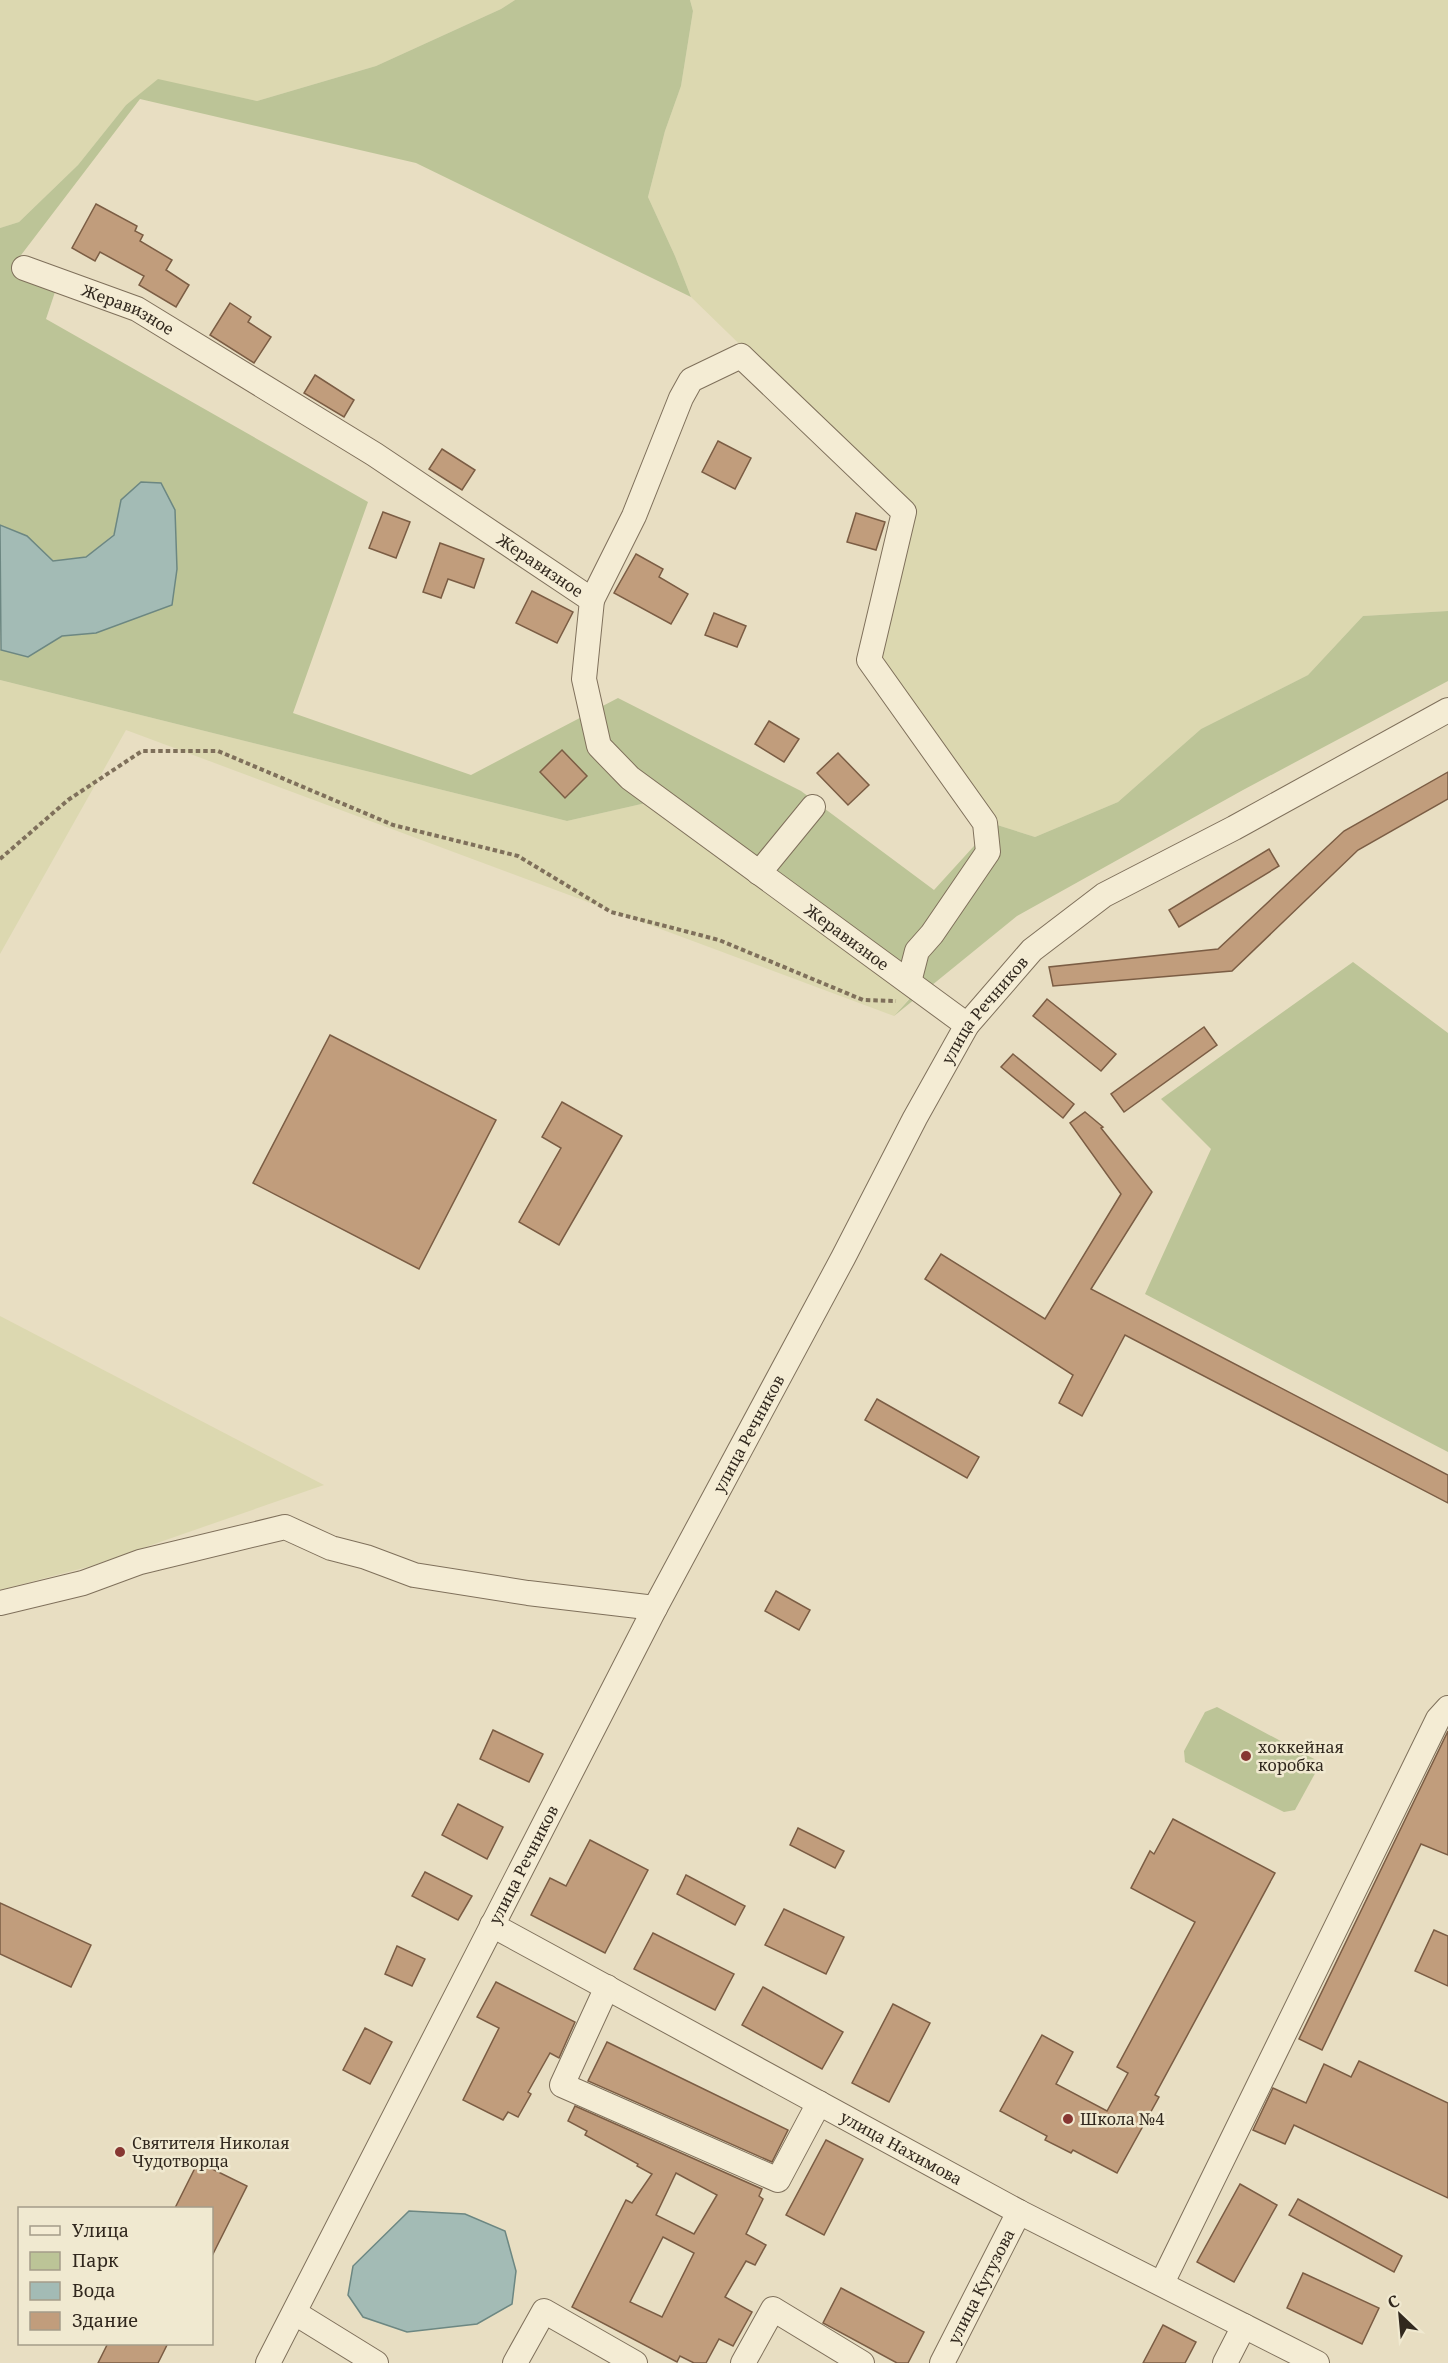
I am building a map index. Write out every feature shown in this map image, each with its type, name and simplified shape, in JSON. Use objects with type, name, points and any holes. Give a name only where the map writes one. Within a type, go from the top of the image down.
[{"type":"street","name":"Жеравизное","points":[[24,268],[136,309],[374,454],[592,600],[584,680],[599,746],[630,778],[967,1025]]},
{"type":"street","points":[[592,600],[634,516],[681,398],[691,380],[741,356],[903,512],[869,660],[985,823],[987,852],[932,934],[917,951],[909,982]]},
{"type":"street","name":"улица Речников","points":[[268,2363],[655,1608],[915,1118],[967,1025],[1032,950],[1104,895],[1234,828],[1448,710]]},
{"type":"street","points":[[759,873],[813,807]]},
{"type":"street","points":[[0,1603],[82,1583],[151,1559],[285,1527],[331,1548],[366,1557],[414,1575],[528,1593],[655,1608]]},
{"type":"street","points":[[1162,2283],[1437,1719],[1448,1708]]},
{"type":"street","name":"улица Нахимова","points":[[492,1924],[1019,2212],[1317,2363]]},
{"type":"street","points":[[607,1987],[562,2085],[778,2180],[819,2103]]},
{"type":"street","name":"улица Кутузова","points":[[942,2363],[1019,2212]]},
{"type":"street","points":[[743,2363],[773,2309],[862,2363]]},
{"type":"street","points":[[515,2363],[544,2311],[635,2363]]},
{"type":"street","points":[[295,2313],[376,2363]]},
{"type":"street","points":[[1225,2363],[1244,2326]]},
{"type":"path","points":[[0,859],[68,800],[142,751],[218,751],[393,825],[518,856],[611,912],[719,940],[863,1000],[937,1002]]},
{"type":"shaded area","points":[[0,0],[515,0],[501,9],[376,66],[257,101],[158,80],[126,105],[78,165],[19,222],[0,228]]},
{"type":"shaded area","points":[[690,0],[1448,0],[1448,611],[1363,616],[1308,675],[1201,729],[1118,802],[1035,837],[994,824],[874,661],[911,511],[691,297],[648,197],[665,131],[681,86],[693,11]]},
{"type":"shaded area","points":[[0,680],[567,821],[659,800],[914,993],[894,1016],[126,730],[0,954]]},
{"type":"shaded area","points":[[0,1316],[324,1485],[91,1566],[0,1590]]},
{"type":"green space","points":[[515,0],[690,0],[693,11],[681,86],[665,131],[648,197],[691,297],[416,163],[140,99],[15,263],[59,280],[46,319],[368,502],[293,713],[471,775],[618,698],[801,791],[934,890],[994,824],[1035,837],[1118,802],[1201,729],[1308,675],[1363,616],[1448,611],[1448,681],[1243,790],[1017,916],[894,1016],[914,994],[659,800],[567,821],[0,680],[0,649],[28,657],[62,636],[96,633],[141,482],[121,500],[114,534],[86,557],[53,561],[27,536],[0,525],[0,228],[19,222],[78,165],[126,105],[158,79],[257,101],[376,66],[501,9]]},
{"type":"green space","points":[[1353,962],[1448,1033],[1448,1452],[1145,1294],[1211,1149],[1161,1099]]},
{"type":"green space","name":"хоккейная коробка","points":[[1217,1707],[1316,1760],[1318,1768],[1295,1810],[1284,1812],[1185,1762],[1184,1751],[1205,1712]]},
{"type":"water","points":[[141,482],[161,483],[175,510],[177,569],[172,605],[96,633],[62,636],[28,657],[1,650],[0,525],[27,536],[53,561],[86,557],[114,535],[121,500]]},
{"type":"water","points":[[409,2211],[465,2214],[505,2231],[516,2271],[512,2304],[477,2324],[407,2332],[363,2317],[348,2295],[353,2266]]},
{"type":"building","points":[[96,204],[137,226],[135,231],[143,235],[140,241],[172,260],[166,270],[189,285],[176,307],[139,285],[144,276],[100,252],[95,261],[72,248]]},
{"type":"building","points":[[230,303],[251,317],[248,322],[271,337],[254,363],[210,335]]},
{"type":"building","points":[[315,375],[354,400],[344,417],[304,393]]},
{"type":"building","points":[[718,441],[751,458],[735,489],[702,472]]},
{"type":"building","points":[[442,449],[475,470],[462,490],[429,469]]},
{"type":"building","points":[[383,512],[410,522],[396,558],[369,548]]},
{"type":"building","points":[[856,513],[885,522],[876,550],[847,542]]},
{"type":"building","points":[[440,543],[484,559],[474,588],[448,579],[441,598],[423,592]]},
{"type":"building","points":[[636,554],[663,569],[659,577],[688,594],[671,624],[614,593]]},
{"type":"building","points":[[532,591],[573,612],[557,643],[516,623]]},
{"type":"building","points":[[714,613],[746,626],[737,647],[705,635]]},
{"type":"building","points":[[769,721],[799,739],[784,762],[755,744]]},
{"type":"building","points":[[562,750],[587,776],[565,798],[540,772]]},
{"type":"building","points":[[838,753],[869,785],[848,805],[817,773]]},
{"type":"building","points":[[1448,772],[1448,799],[1358,850],[1232,971],[1053,986],[1049,967],[1218,949],[1344,831]]},
{"type":"building","points":[[1269,849],[1279,866],[1179,927],[1169,910]]},
{"type":"building","points":[[1047,999],[1116,1054],[1101,1071],[1033,1016]]},
{"type":"building","points":[[1204,1027],[1217,1045],[1124,1112],[1111,1094]]},
{"type":"building","points":[[330,1035],[496,1120],[419,1269],[253,1183]]},
{"type":"building","points":[[1013,1054],[1074,1104],[1063,1118],[1001,1067]]},
{"type":"building","points":[[562,1102],[622,1136],[559,1245],[519,1222],[561,1148],[542,1137]]},
{"type":"building","points":[[1085,1112],[1103,1127],[1101,1128],[1152,1192],[1091,1289],[1448,1475],[1448,1503],[1125,1335],[1082,1416],[1059,1403],[1073,1375],[925,1279],[941,1254],[1045,1319],[1121,1194],[1070,1123]]},
{"type":"building","points":[[877,1399],[979,1457],[967,1478],[865,1420]]},
{"type":"building","points":[[776,1591],[810,1610],[799,1630],[765,1611]]},
{"type":"building","points":[[493,1730],[543,1754],[529,1782],[480,1759]]},
{"type":"building","points":[[1448,1731],[1448,1855],[1421,1844],[1322,2050],[1299,2039]]},
{"type":"building","points":[[458,1804],[503,1827],[487,1859],[442,1835]]},
{"type":"building","points":[[1173,1819],[1275,1873],[1155,2095],[1159,2097],[1117,2173],[1073,2150],[1071,2153],[1045,2140],[1047,2136],[1000,2111],[1042,2035],[1073,2052],[1056,2084],[1107,2111],[1128,2073],[1117,2067],[1195,1922],[1131,1888],[1150,1851],[1154,1854]]},
{"type":"building","points":[[798,1828],[844,1851],[835,1868],[790,1845]]},
{"type":"building","points":[[590,1840],[648,1870],[605,1953],[531,1915],[550,1878],[566,1886]]},
{"type":"building","points":[[425,1872],[472,1896],[458,1920],[412,1896]]},
{"type":"building","points":[[686,1875],[745,1906],[735,1925],[677,1894]]},
{"type":"building","points":[[0,1903],[91,1945],[71,1987],[0,1954]]},
{"type":"building","points":[[784,1909],[844,1937],[826,1974],[765,1945]]},
{"type":"building","points":[[1434,1930],[1448,1936],[1448,1986],[1415,1971]]},
{"type":"building","points":[[653,1933],[734,1974],[715,2010],[634,1969]]},
{"type":"building","points":[[397,1946],[425,1959],[412,1986],[385,1974]]},
{"type":"building","points":[[496,1982],[575,2022],[559,2058],[550,2053],[528,2092],[531,2094],[518,2117],[508,2112],[503,2120],[463,2100],[499,2028],[477,2017]]},
{"type":"building","points":[[763,1987],[843,2032],[822,2069],[742,2025]]},
{"type":"building","points":[[893,2004],[930,2023],[889,2102],[852,2083]]},
{"type":"building","points":[[365,2028],[392,2042],[370,2084],[343,2070]]},
{"type":"building","points":[[607,2042],[788,2130],[772,2162],[588,2081]]},
{"type":"building","points":[[1359,2061],[1448,2103],[1448,2198],[1294,2125],[1285,2144],[1253,2130],[1273,2088],[1306,2103],[1324,2064],[1351,2077]]},
{"type":"building","points":[[575,2106],[762,2189],[759,2196],[763,2199],[746,2234],[766,2245],[755,2265],[746,2261],[725,2297],[752,2312],[733,2346],[719,2339],[706,2363],[694,2363],[680,2356],[677,2362],[572,2307],[626,2200],[632,2203],[652,2174],[585,2135],[587,2131],[568,2121]],"holes":[[[676,2173],[717,2195],[694,2234],[656,2215]],[[663,2237],[694,2253],[662,2317],[630,2302]]]},
{"type":"building","points":[[826,2140],[863,2159],[824,2235],[786,2215]]},
{"type":"building","points":[[198,2162],[247,2186],[213,2254],[213,2207],[176,2207]]},
{"type":"building","points":[[1240,2184],[1277,2205],[1234,2282],[1197,2262]]},
{"type":"building","points":[[1298,2199],[1402,2256],[1394,2272],[1289,2215]]},
{"type":"building","points":[[1303,2273],[1379,2308],[1362,2344],[1287,2308]]},
{"type":"building","points":[[841,2288],[924,2332],[908,2363],[897,2363],[823,2323]]},
{"type":"building","points":[[1163,2325],[1196,2342],[1185,2363],[1143,2363]]},
{"type":"building","points":[[107,2345],[167,2345],[158,2363],[98,2363]]},
{"type":"place","name":"хоккейная коробка","points":[[1246,1756]]},
{"type":"place","name":"Школа №4","points":[[1068,2119]]},
{"type":"place","name":"Святителя Николая Чудотворца","points":[[120,2152]]}]
